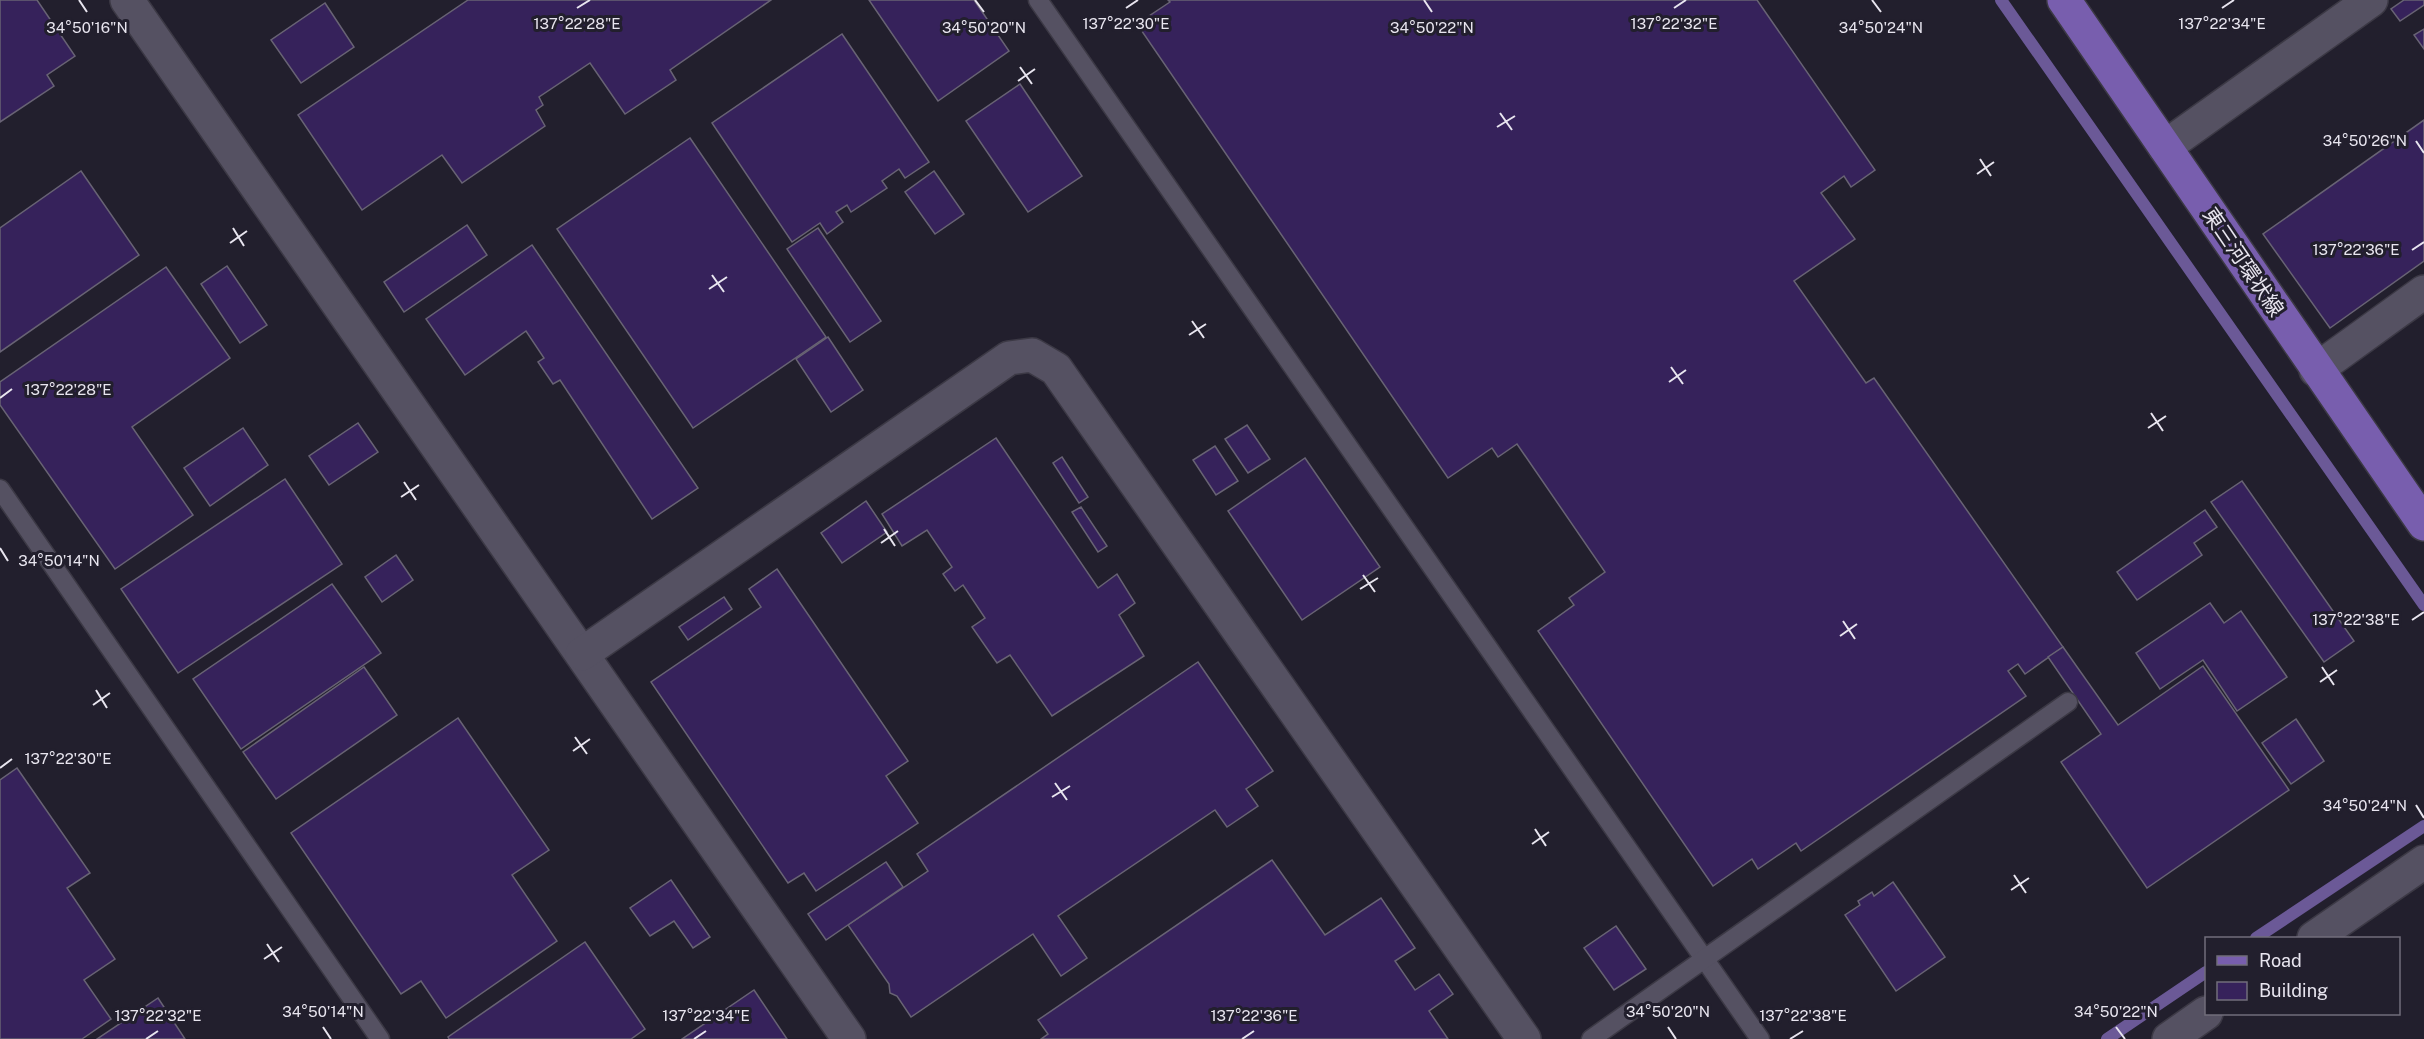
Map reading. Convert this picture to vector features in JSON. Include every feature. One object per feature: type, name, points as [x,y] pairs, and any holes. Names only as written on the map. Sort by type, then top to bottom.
[{"type":"main road","name":"東三河環状線","points":[[2064,0],[2316,370],[2424,524]]},
{"type":"street","points":[[127,0],[849,1039]]},
{"type":"street","points":[[2165,147],[2371,0]]},
{"type":"street","points":[[2316,370],[2424,292]]},
{"type":"street","points":[[582,654],[1009,358],[1032,355],[1056,369],[1524,1039]]},
{"type":"street","points":[[2317,937],[2424,862]]},
{"type":"street","points":[[2176,1037],[2205,1014]]},
{"type":"lane","points":[[1038,0],[1760,1039]]},
{"type":"lane","points":[[0,489],[380,1039]]},
{"type":"lane","points":[[1591,1039],[2068,702]]},
{"type":"building","points":[[0,0],[37,0],[75,56],[47,75],[54,86],[0,122]]},
{"type":"building","points":[[468,0],[771,0],[670,70],[676,80],[625,114],[590,63],[539,97],[543,105],[536,110],[545,126],[462,183],[442,155],[362,210],[298,115]]},
{"type":"building","points":[[869,0],[974,0],[1009,51],[938,101]]},
{"type":"building","points":[[1168,0],[1757,0],[1875,170],[1851,187],[1844,176],[1821,193],[1855,239],[1794,281],[1866,383],[1874,378],[2063,647],[2025,674],[2018,664],[2008,671],[2026,696],[1801,851],[1796,843],[1758,869],[1752,859],[1713,886],[1538,631],[1574,605],[1569,598],[1605,572],[1517,444],[1498,457],[1492,448],[1448,478],[1137,24],[1170,2]]},
{"type":"building","points":[[2404,0],[2424,0],[2424,5],[2400,21],[2391,9]]},
{"type":"building","points":[[325,3],[354,47],[301,83],[271,40]]},
{"type":"building","points":[[2424,29],[2424,49],[2414,35]]},
{"type":"building","points":[[842,34],[929,162],[905,178],[899,169],[882,181],[887,188],[851,212],[847,205],[836,212],[843,222],[827,234],[820,223],[792,242],[712,123]]},
{"type":"building","points":[[1020,84],[1082,176],[1028,212],[966,121]]},
{"type":"building","points":[[2424,120],[2424,261],[2330,328],[2263,234]]},
{"type":"building","points":[[690,138],[826,337],[693,428],[557,229]]},
{"type":"building","points":[[81,171],[139,255],[0,352],[0,228]]},
{"type":"building","points":[[934,171],[964,214],[935,234],[905,192]]},
{"type":"building","points":[[467,225],[487,255],[404,312],[384,282]]},
{"type":"building","points":[[818,228],[881,321],[850,342],[787,249]]},
{"type":"building","points":[[532,245],[698,488],[652,519],[560,380],[553,384],[538,362],[544,358],[526,331],[465,375],[426,319]]},
{"type":"building","points":[[227,266],[267,325],[240,343],[201,284]]},
{"type":"building","points":[[166,267],[230,358],[132,427],[193,515],[115,569],[0,405],[0,382]]},
{"type":"building","points":[[828,337],[863,390],[831,412],[796,359]]},
{"type":"building","points":[[358,423],[378,452],[329,485],[309,456]]},
{"type":"building","points":[[1247,425],[1270,459],[1248,473],[1225,439]]},
{"type":"building","points":[[243,428],[268,465],[210,506],[184,468]]},
{"type":"building","points":[[996,438],[1098,588],[1117,574],[1135,603],[1119,615],[1144,656],[1052,716],[1010,655],[997,663],[972,627],[985,618],[963,585],[955,591],[943,574],[952,567],[927,530],[902,546],[882,514]]},
{"type":"building","points":[[1215,446],[1238,481],[1216,495],[1193,460]]},
{"type":"building","points":[[1062,457],[1088,497],[1079,503],[1053,463]]},
{"type":"building","points":[[1305,458],[1380,567],[1302,620],[1228,511]]},
{"type":"building","points":[[285,479],[342,564],[178,673],[121,589]]},
{"type":"building","points":[[2242,481],[2354,641],[2324,662],[2211,502]]},
{"type":"building","points":[[866,501],[887,532],[842,563],[821,533]]},
{"type":"building","points":[[1081,507],[1107,546],[1098,552],[1072,512]]},
{"type":"building","points":[[2205,510],[2217,527],[2194,543],[2202,555],[2137,600],[2117,572]]},
{"type":"building","points":[[396,555],[413,580],[382,602],[365,577]]},
{"type":"building","points":[[777,569],[908,761],[886,776],[918,823],[816,891],[804,873],[788,883],[651,682],[761,607],[749,589]]},
{"type":"building","points":[[332,584],[381,653],[241,749],[193,679]]},
{"type":"building","points":[[724,597],[732,609],[688,640],[679,627]]},
{"type":"building","points":[[2210,603],[2224,623],[2241,611],[2287,677],[2237,711],[2203,660],[2160,689],[2136,653]]},
{"type":"building","points":[[2063,647],[2118,725],[2203,666],[2289,790],[2147,888],[2061,762],[2101,734],[2048,657]]},
{"type":"building","points":[[1198,662],[1273,771],[1246,789],[1258,806],[1227,827],[1215,810],[1058,916],[1087,958],[1061,976],[1033,934],[911,1017],[897,996],[890,993],[889,984],[848,925],[928,871],[917,854]]},
{"type":"building","points":[[364,667],[397,715],[276,799],[243,752]]},
{"type":"building","points":[[458,718],[549,850],[512,875],[557,941],[446,1018],[421,981],[401,994],[291,833]]},
{"type":"building","points":[[2296,719],[2324,761],[2291,784],[2262,743]]},
{"type":"building","points":[[17,768],[90,873],[67,888],[115,959],[84,980],[111,1019],[82,1039],[0,1039],[0,780]]},
{"type":"building","points":[[1272,860],[1325,935],[1381,898],[1415,948],[1395,961],[1415,990],[1439,974],[1453,994],[1429,1011],[1448,1039],[1041,1039],[1048,1034],[1038,1020]]},
{"type":"building","points":[[886,862],[903,887],[826,940],[808,914]]},
{"type":"building","points":[[671,880],[710,937],[693,948],[674,921],[650,936],[630,908]]},
{"type":"building","points":[[1893,882],[1945,957],[1896,991],[1845,915],[1860,905],[1858,901],[1872,892],[1874,896]]},
{"type":"building","points":[[1616,926],[1646,969],[1614,990],[1584,948]]},
{"type":"building","points":[[585,942],[645,1029],[631,1039],[449,1039],[448,1037]]},
{"type":"building","points":[[754,990],[787,1039],[682,1039]]},
{"type":"building","points":[[158,998],[185,1039],[97,1039]]},
{"type":"waterway","points":[[2001,0],[2424,605]]},
{"type":"waterway","points":[[2258,937],[2424,826]]},
{"type":"waterway","points":[[2107,1039],[2205,973]]}]
